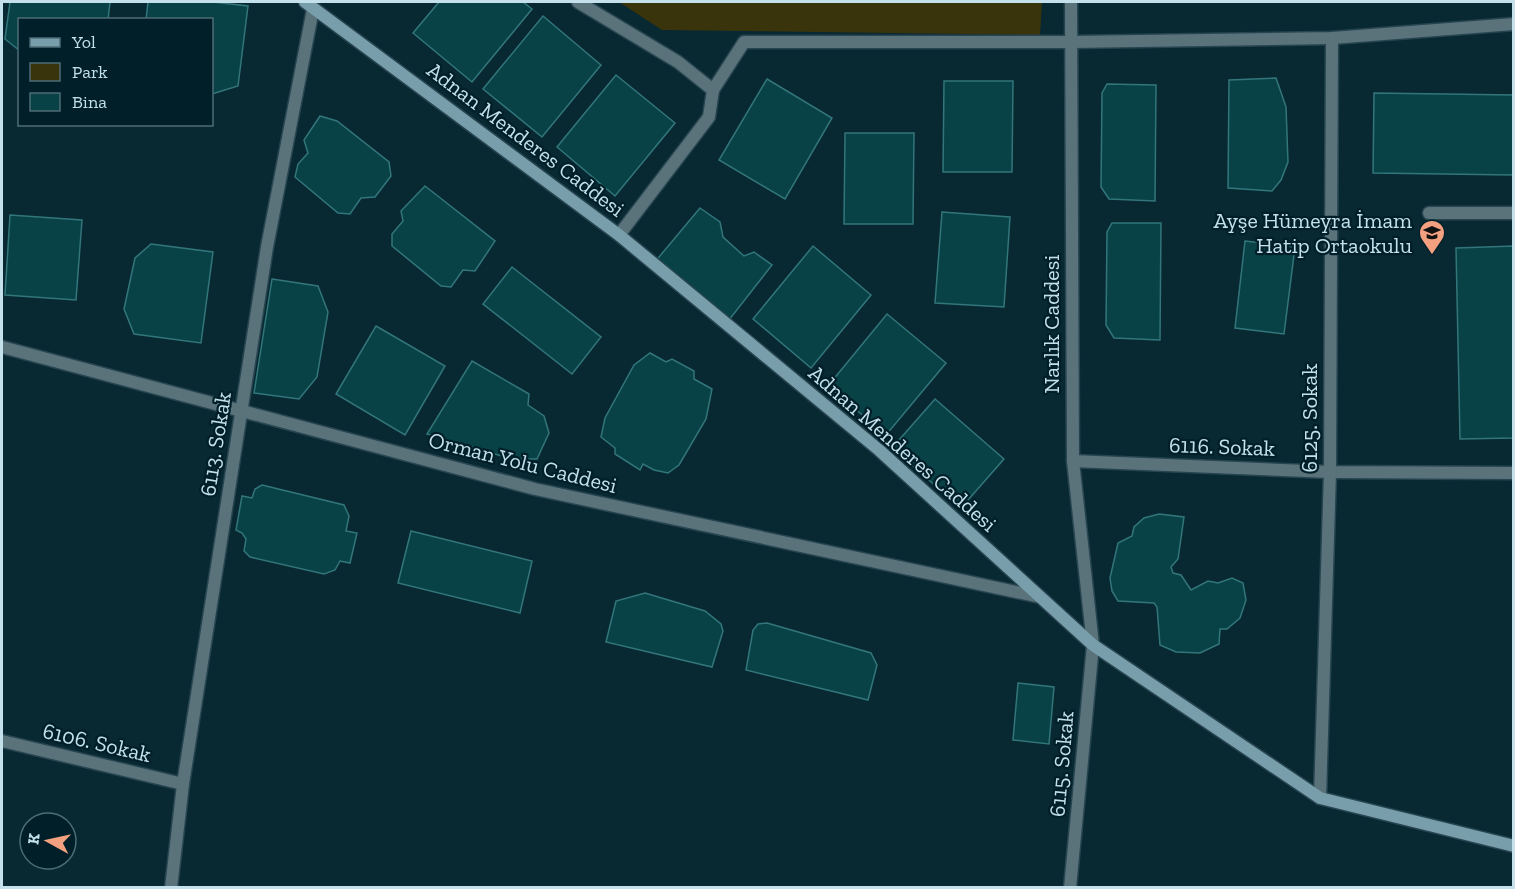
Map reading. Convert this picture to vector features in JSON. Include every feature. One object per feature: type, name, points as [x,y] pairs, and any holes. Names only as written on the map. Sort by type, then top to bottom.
[{"type":"street","points":[[578,2],[678,62],[713,90]]},
{"type":"street","name":"Narlık Caddesi","points":[[1071,2],[1073,461],[1093,645]]},
{"type":"street","name":"Adnan Menderes Caddesi","points":[[309,5],[619,235],[879,450],[1093,645],[1320,798],[1514,846]]},
{"type":"street","name":"6113. Sokak","points":[[171,888],[183,784],[267,247],[309,5]]},
{"type":"street","points":[[619,235],[709,117],[713,90],[744,42],[1071,42],[1332,38],[1514,24]]},
{"type":"street","name":"6125. Sokak","points":[[1320,798],[1330,472],[1332,38]]},
{"type":"street","points":[[1429,213],[1514,213]]},
{"type":"street","name":"Orman Yolu Caddesi","points":[[2,347],[535,489],[1040,597]]},
{"type":"street","name":"6116. Sokak","points":[[1073,461],[1330,472],[1514,473]]},
{"type":"street","name":"6115. Sokak","points":[[1070,888],[1093,645]]},
{"type":"street","name":"6106. Sokak","points":[[2,741],[183,784]]},
{"type":"green space","points":[[619,2],[1042,2],[1040,35],[662,30]]},
{"type":"building","points":[[10,2],[110,2],[108,18],[18,18],[18,49],[5,39]]},
{"type":"building","points":[[148,2],[213,2],[248,6],[238,86],[213,94],[213,18],[146,18]]},
{"type":"building","points":[[439,2],[523,2],[532,9],[472,82],[413,33]]},
{"type":"building","points":[[543,16],[601,65],[542,137],[483,89]]},
{"type":"building","points":[[616,75],[675,123],[615,196],[557,147]]},
{"type":"building","points":[[1276,78],[1286,107],[1288,162],[1281,180],[1272,191],[1228,188],[1229,80]]},
{"type":"building","points":[[767,79],[832,118],[785,199],[719,160]]},
{"type":"building","points":[[944,81],[1013,81],[1012,172],[943,172]]},
{"type":"building","points":[[1107,84],[1156,85],[1155,201],[1109,199],[1101,187],[1102,93]]},
{"type":"building","points":[[1374,93],[1514,95],[1513,175],[1373,173]]},
{"type":"building","points":[[320,116],[337,121],[389,162],[391,176],[375,197],[361,198],[350,214],[338,213],[295,177],[298,164],[308,153],[304,140]]},
{"type":"building","points":[[845,133],[914,133],[913,224],[844,224]]},
{"type":"building","points":[[425,186],[495,241],[475,271],[463,270],[451,287],[441,286],[392,246],[392,234],[403,221],[401,211]]},
{"type":"building","points":[[700,208],[720,222],[723,237],[744,256],[754,252],[772,265],[729,320],[654,263]]},
{"type":"building","points":[[942,212],[1010,217],[1004,307],[935,303]]},
{"type":"building","points":[[10,215],[82,220],[76,300],[5,295]]},
{"type":"building","points":[[1112,223],[1161,223],[1160,340],[1114,338],[1106,325],[1107,232]]},
{"type":"building","points":[[1245,241],[1295,247],[1284,334],[1235,328]]},
{"type":"building","points":[[151,244],[213,252],[201,343],[134,334],[124,309],[135,258]]},
{"type":"building","points":[[813,246],[871,295],[811,368],[753,319]]},
{"type":"building","points":[[1514,246],[1514,438],[1460,439],[1456,248]]},
{"type":"building","points":[[512,267],[601,337],[572,374],[483,304]]},
{"type":"building","points":[[272,279],[318,286],[328,312],[317,377],[299,399],[254,393]]},
{"type":"building","points":[[887,314],[946,363],[886,435],[828,386]]},
{"type":"building","points":[[376,326],[445,366],[405,435],[336,394]]},
{"type":"building","points":[[650,353],[666,362],[672,359],[694,371],[694,379],[712,389],[706,419],[679,465],[668,473],[654,470],[643,464],[640,470],[615,454],[615,448],[601,437],[605,418],[634,365]]},
{"type":"building","points":[[472,361],[529,394],[528,405],[544,416],[549,433],[537,459],[512,459],[427,434]]},
{"type":"building","points":[[935,399],[1004,459],[961,508],[892,448]]},
{"type":"building","points":[[262,485],[344,505],[349,516],[346,531],[357,533],[350,563],[340,561],[335,570],[324,574],[250,557],[244,551],[246,539],[236,530],[242,496],[252,498],[255,489]]},
{"type":"building","points":[[1159,514],[1184,517],[1178,559],[1171,567],[1173,573],[1181,575],[1191,590],[1208,581],[1218,583],[1232,578],[1243,583],[1246,600],[1240,618],[1227,629],[1220,629],[1219,644],[1200,653],[1176,652],[1160,645],[1157,607],[1154,603],[1118,601],[1112,591],[1110,578],[1118,543],[1132,536],[1134,527],[1144,518]]},
{"type":"building","points":[[411,531],[532,561],[520,613],[398,583]]},
{"type":"building","points":[[645,593],[705,611],[721,624],[723,631],[712,667],[606,642],[616,601]]},
{"type":"building","points":[[767,623],[871,653],[877,665],[868,700],[746,670],[753,630],[758,624]]},
{"type":"building","points":[[1018,683],[1054,687],[1049,744],[1013,740]]},
{"type":"place","name":"Ayşe Hümeyra İmam Hatip Ortaokulu","points":[[1432,256]]}]
